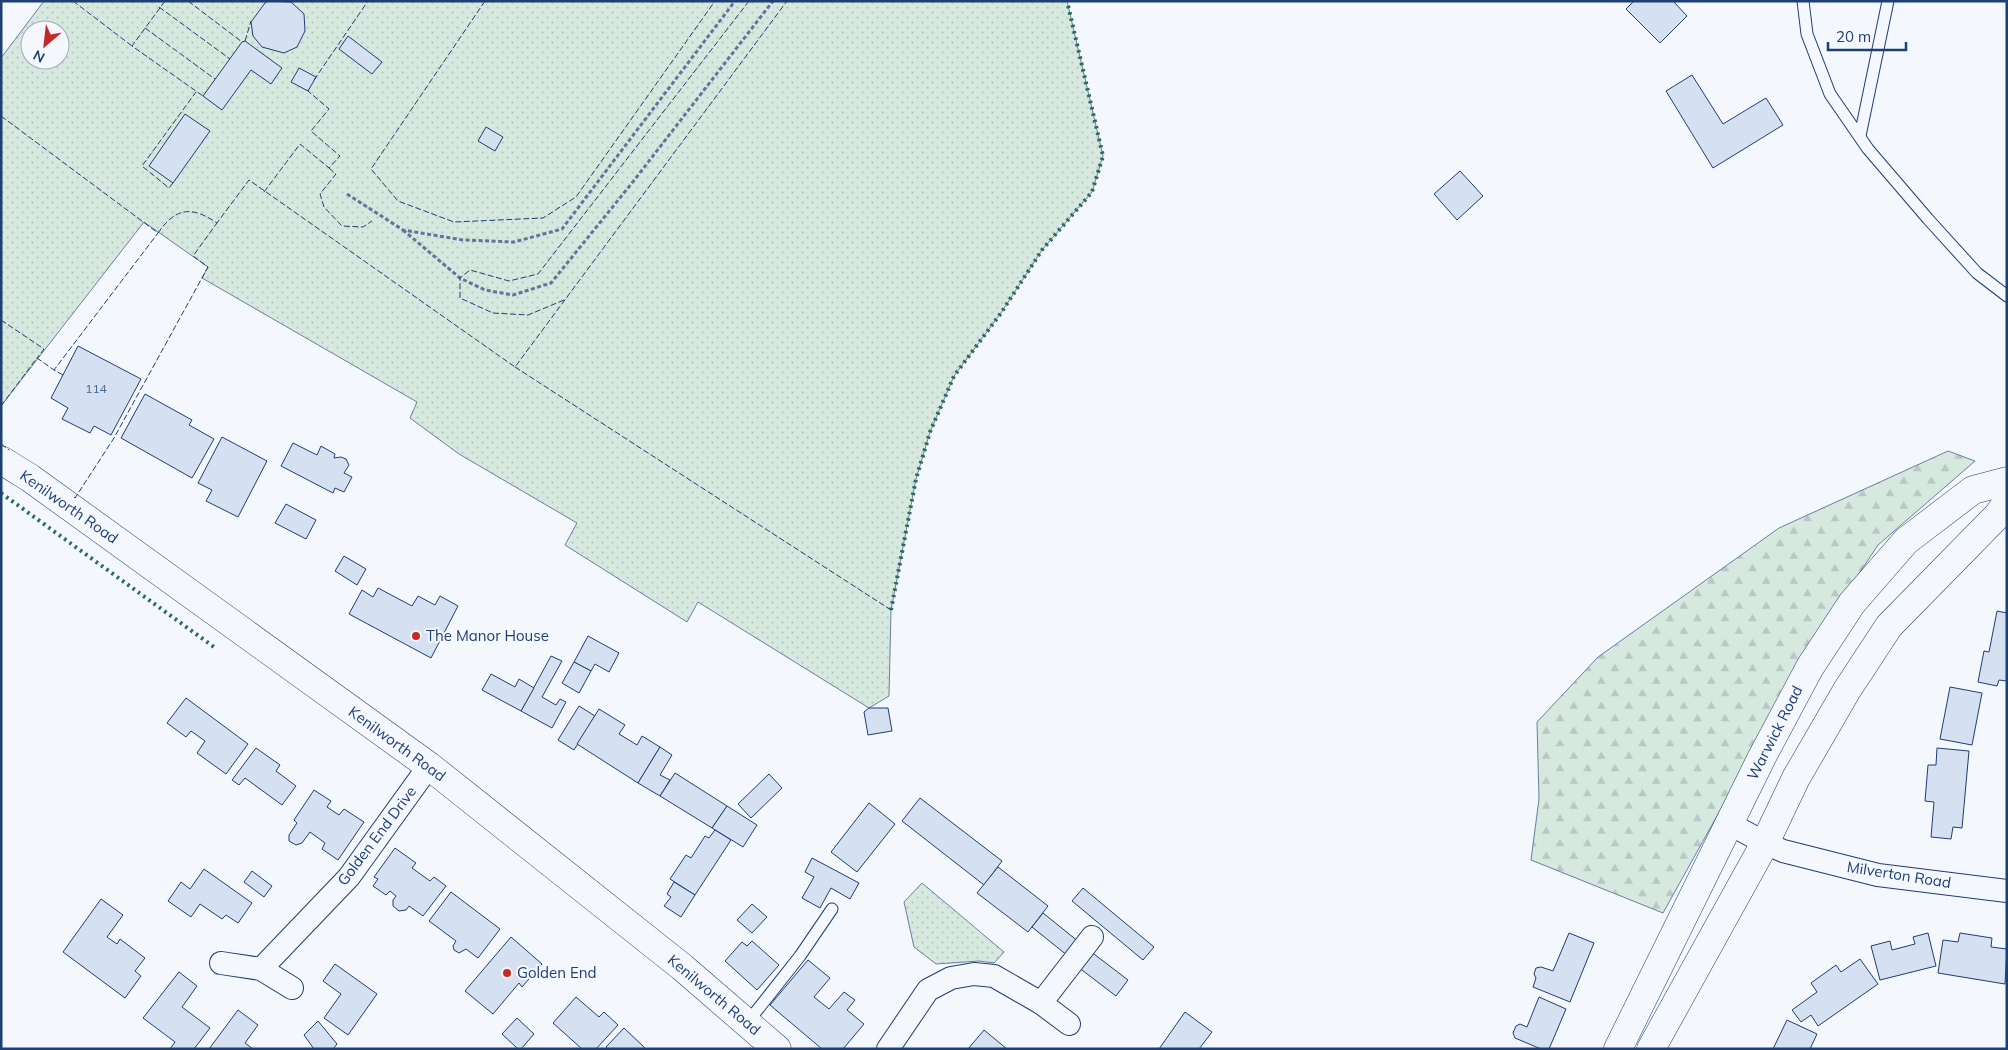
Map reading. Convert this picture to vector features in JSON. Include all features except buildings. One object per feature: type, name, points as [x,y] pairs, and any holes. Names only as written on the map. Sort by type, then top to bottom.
[{"type":"main road","name":"Kenilworth Road","points":[[1,460],[30,478],[429,766],[682,967],[777,1049]]},
{"type":"main road","name":"Warwick Road","points":[[1618,1049],[1762,757],[1810,667],[1852,603],[1906,541],[1973,490],[2007,481]]},
{"type":"main road","points":[[1651,1049],[1765,844],[1796,778],[1847,690],[1889,626],[1998,515],[2007,502]]},
{"type":"street","name":"Golden End Drive","points":[[261,968],[350,877],[429,766]]},
{"type":"street","name":"Milverton Road","points":[[1730,824],[1765,844],[1783,851],[1878,875],[2007,892]]},
{"type":"street","points":[[1041,1003],[1092,937]]},
{"type":"street","points":[[222,963],[261,968],[292,988]]},
{"type":"street","points":[[888,1049],[928,990],[951,978],[974,974],[994,976],[1041,1003],[1069,1024]]},
{"type":"lane","points":[[1803,1],[1808,34],[1830,94],[1860,136],[1928,219],[1971,266],[2007,296]]},
{"type":"lane","points":[[1860,136],[1888,1]]},
{"type":"lane","points":[[747,1023],[800,956],[832,909]]},
{"type":"path","points":[[403,230],[463,240],[514,242],[562,229],[736,1]]},
{"type":"path","points":[[347,194],[403,230],[460,278],[485,290],[513,295],[551,283],[773,1]]},
{"type":"green space","points":[[44,1],[1067,1],[1103,156],[1092,192],[1042,250],[1001,313],[954,376],[930,432],[916,479],[891,610],[889,696],[869,708],[698,602],[687,622],[565,545],[577,523],[459,454],[410,418],[417,402],[202,278],[208,267],[144,222],[1,406],[1,58],[20,33],[20,70],[70,70],[70,20],[30,20]]},
{"type":"green space","points":[[1948,451],[1975,461],[1878,545],[1816,638],[1663,913],[1531,860],[1539,799],[1537,722],[1598,657],[1779,528]]},
{"type":"green space","points":[[922,883],[1004,952],[994,963],[979,961],[936,964],[914,947],[904,902]]},
{"type":"hedge","points":[[891,610],[916,479],[930,432],[954,376],[1001,313],[1042,250],[1092,192],[1103,156],[1067,1]]},
{"type":"hedge","points":[[1,493],[214,647]]},
{"type":"fence","points":[[73,1],[132,46]]},
{"type":"fence","points":[[165,1],[132,46],[203,96]]},
{"type":"fence","points":[[188,1],[242,42]]},
{"type":"fence","points":[[314,80],[368,1]]},
{"type":"fence","points":[[485,1],[371,169],[398,201],[454,222],[543,218],[576,197],[715,1]]},
{"type":"fence","points":[[564,300],[528,315],[493,313],[460,298],[460,278],[470,270],[509,281],[538,274],[749,1]]},
{"type":"fence","points":[[1,116],[158,233],[171,218],[185,212],[200,214],[217,223],[249,180],[515,367],[787,1]]},
{"type":"fence","points":[[159,7],[230,59]]},
{"type":"fence","points":[[245,41],[251,21]]},
{"type":"fence","points":[[145,28],[215,79]]},
{"type":"fence","points":[[264,192],[300,144],[329,168],[340,156],[311,131],[329,109],[308,91],[309,88]]},
{"type":"fence","points":[[173,183],[169,188],[142,166],[196,92]]},
{"type":"fence","points":[[329,168],[336,174],[320,194],[324,207],[342,226],[363,227],[372,221]]},
{"type":"fence","points":[[74,497],[114,438],[208,267],[193,256],[217,223]]},
{"type":"fence","points":[[63,375],[54,370],[158,233]]},
{"type":"fence","points":[[1,320],[44,349],[37,358]]},
{"type":"fence","points":[[1,406],[37,358],[54,370]]},
{"type":"fence","points":[[515,367],[891,610]]},
{"type":"fence","points":[[1,444],[9,450]]},
{"type":"place","name":"The Manor House","points":[[416,636]]},
{"type":"place","name":"Golden End","points":[[507,973]]}]
